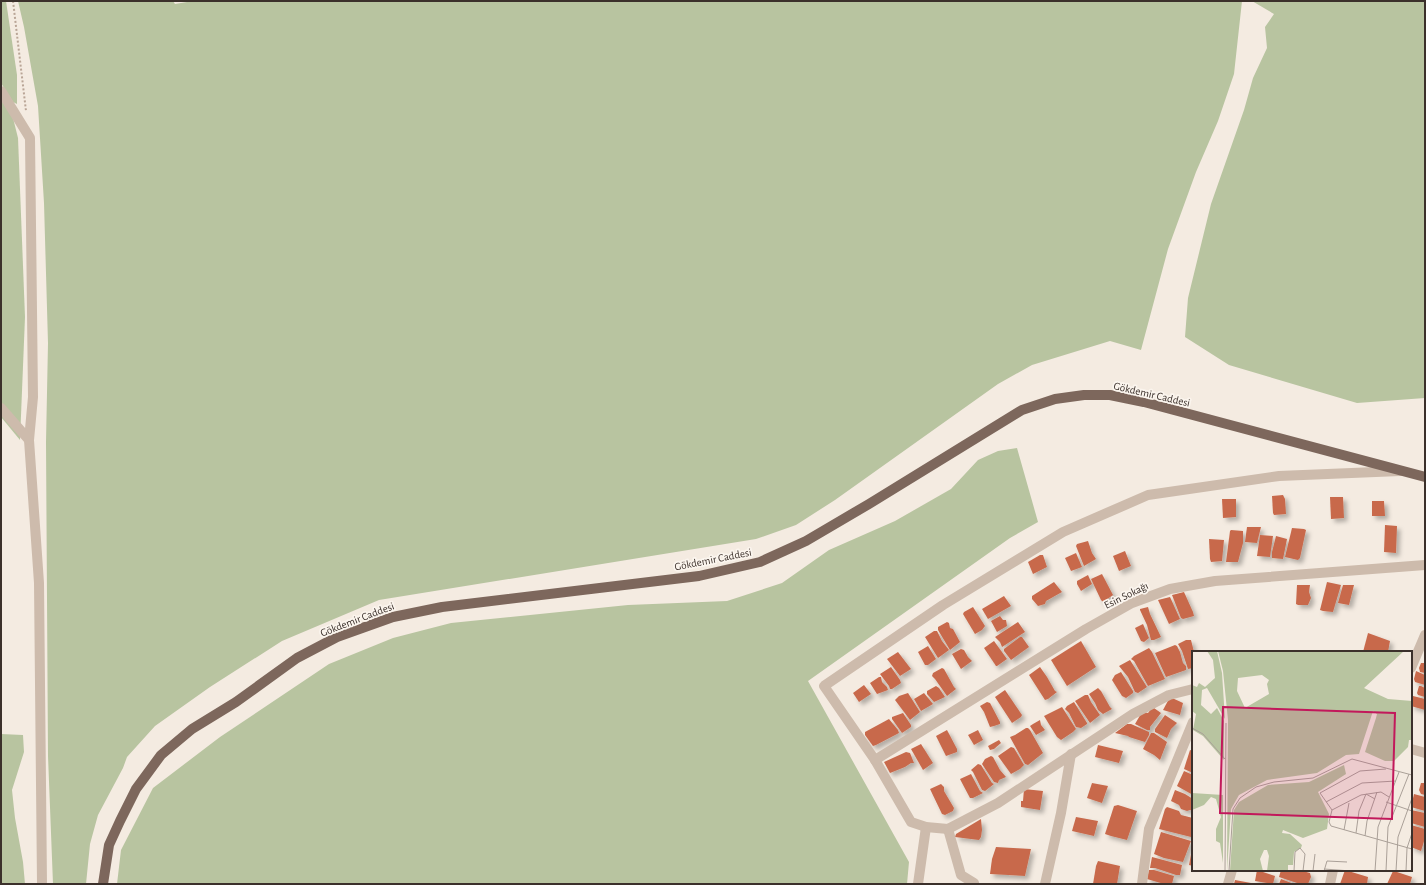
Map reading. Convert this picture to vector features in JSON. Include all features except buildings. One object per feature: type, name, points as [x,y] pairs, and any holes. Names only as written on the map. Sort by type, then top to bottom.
[{"type":"main road","name":"Gökdemir Caddesi","points":[[103,884],[109,845],[136,789],[160,755],[192,729],[236,702],[297,658],[330,641],[393,617],[442,607],[699,576],[760,562],[812,537],[869,504],[1022,410],[1055,399],[1084,394],[1117,397],[1144,402],[1425,477]]},
{"type":"street","points":[[1,91],[30,138],[33,397],[29,440],[39,583],[42,884]]},
{"type":"street","points":[[1,408],[29,440]]},
{"type":"street","name":"Gökdemir Caddesi","points":[[926,827],[911,822],[875,760],[824,686],[944,605],[1063,532],[1148,495],[1279,476],[1402,471]]},
{"type":"street","name":"Esin Sokağı","points":[[875,760],[1132,603],[1170,589],[1216,581],[1425,565]]},
{"type":"street","points":[[1412,666],[1425,635]]},
{"type":"street","points":[[918,884],[926,827],[948,829],[998,803],[1133,714],[1169,695],[1192,689]]},
{"type":"street","points":[[1142,884],[1149,829],[1192,724]]},
{"type":"street","points":[[1412,749],[1425,753]]},
{"type":"street","points":[[1045,884],[1061,813],[1071,754]]},
{"type":"street","points":[[948,829],[961,875],[974,883]]},
{"type":"street","points":[[1228,884],[1232,871]]},
{"type":"street","points":[[1330,884],[1333,871]]},
{"type":"path","points":[[13,1],[27,116]]},
{"type":"green space","points":[[1,1],[6,1],[17,75],[17,104],[13,102],[1,83]]},
{"type":"green space","points":[[18,1],[173,1],[175,4],[193,1],[1242,1],[1234,74],[1218,121],[1196,172],[1168,249],[1141,350],[1110,341],[1032,365],[998,384],[835,500],[796,525],[756,539],[379,600],[282,641],[210,687],[155,726],[127,757],[123,768],[98,815],[90,844],[86,884],[53,884],[48,756],[46,442],[48,343],[44,203],[38,106]]},
{"type":"green space","points":[[1252,1],[1425,1],[1425,398],[1357,403],[1229,365],[1185,337],[1188,298],[1211,204],[1244,110],[1253,78],[1267,48],[1265,27],[1274,14]]},
{"type":"green space","points":[[1,99],[13,118],[18,138],[25,317],[20,440],[1,417]]},
{"type":"green space","points":[[1017,448],[1038,522],[1010,538],[808,681],[909,862],[907,884],[117,884],[121,850],[153,788],[220,737],[329,664],[393,638],[451,623],[628,605],[727,601],[782,583],[829,550],[895,521],[951,489],[978,460],[998,451]]},
{"type":"green space","points":[[1,734],[23,735],[24,752],[12,790],[25,884],[1,884]]}]
